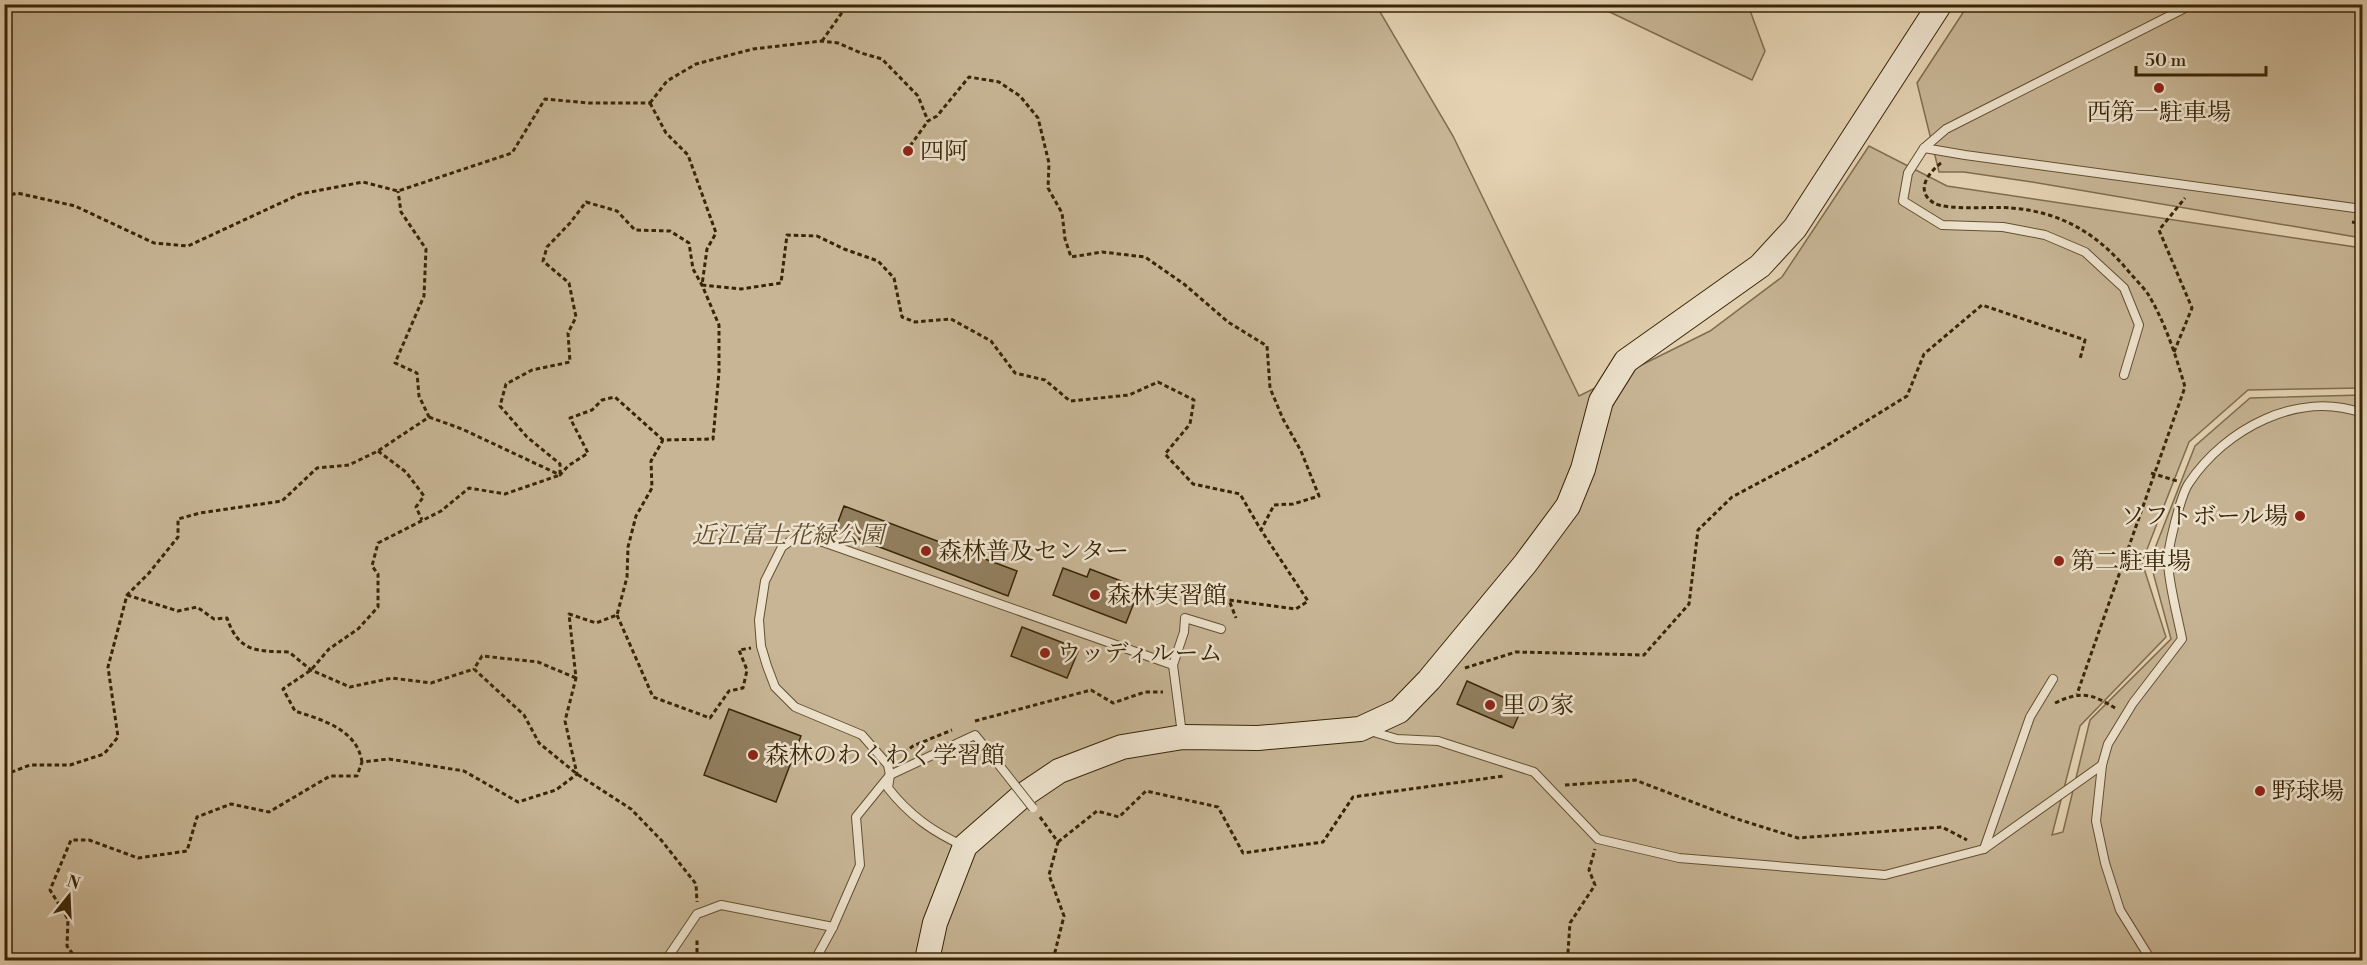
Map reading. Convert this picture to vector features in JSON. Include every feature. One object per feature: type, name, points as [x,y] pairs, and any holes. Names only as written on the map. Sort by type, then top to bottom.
[{"type":"main road","points":[[927,960],[935,923],[965,846],[1022,796],[1059,771],[1122,747],[1183,737],[1258,738],[1360,729],[1399,711],[1429,680],[1525,564],[1569,506],[1583,469],[1601,401],[1626,361],[1760,266],[1795,228],[1940,4]]},
{"type":"lane","points":[[2124,375],[2139,325],[2124,288],[2085,252],[2045,235],[2003,227],[1942,225],[1903,201],[1908,173],[1924,148],[1946,129],[2193,4]]},
{"type":"lane","points":[[1924,148],[1965,156],[2362,209]]},
{"type":"lane","points":[[2151,960],[2120,910],[2096,821],[2102,765],[2108,744],[2125,714],[2182,639],[2168,559],[2188,485],[2219,448],[2262,419],[2307,405],[2352,409],[2362,413]]},
{"type":"lane","points":[[965,846],[947,839],[916,819],[888,788],[890,775],[888,765],[862,735],[795,707],[775,687],[761,646],[759,620],[765,581],[782,547],[800,534],[1173,665]]},
{"type":"lane","points":[[1183,737],[1173,665],[1184,632],[1185,618],[1221,629]]},
{"type":"lane","points":[[1984,849],[2030,717],[2053,679]]},
{"type":"lane","points":[[1360,729],[1397,738],[1438,741],[1534,772],[1598,839],[1679,858],[1885,875],[1984,849],[2102,765]]},
{"type":"lane","points":[[815,960],[833,927],[860,865],[856,817],[890,775],[975,735],[1033,808]]},
{"type":"lane","points":[[666,960],[698,914],[721,905],[833,927]]},
{"type":"path","points":[[822,41],[848,4]]},
{"type":"path","points":[[4,197],[17,193],[75,206],[154,243],[188,246],[300,194],[363,182],[398,191],[512,153],[545,99],[589,104],[650,103],[668,81],[696,64],[753,49],[822,41],[838,43],[882,59],[918,96],[928,121]]},
{"type":"path","points":[[910,146],[928,121],[937,116],[969,77],[999,82],[1020,96],[1038,118],[1049,163],[1048,188],[1062,213],[1065,239],[1071,257],[1102,252],[1145,257],[1184,284],[1228,322],[1267,346],[1270,388],[1283,419],[1301,451],[1319,496],[1293,504],[1274,505],[1261,530]]},
{"type":"path","points":[[650,103],[666,133],[688,155],[716,233],[707,249],[702,285]]},
{"type":"path","points":[[1950,158],[1931,170],[1924,181],[1926,194],[1934,203],[1964,208],[2010,207],[2048,213],[2080,227],[2114,254],[2148,294],[2174,352],[2185,387],[2077,694]]},
{"type":"path","points":[[398,191],[401,212],[426,249],[424,297],[395,363],[417,373],[419,396],[429,417],[462,429],[560,475]]},
{"type":"path","points":[[2174,352],[2192,308],[2159,230],[2186,196]]},
{"type":"path","points":[[77,960],[67,946],[68,919],[51,890],[71,840],[89,840],[138,858],[187,851],[197,817],[231,804],[269,812],[330,776],[357,776],[362,762],[360,749],[337,725],[295,711],[283,689],[311,670],[329,649],[358,629],[378,607],[378,574],[372,566],[378,543],[441,511],[469,488],[505,494],[560,475],[568,465],[588,453],[570,418],[592,410],[602,400],[615,397],[663,440],[713,439],[719,372],[719,325],[693,269],[689,243],[670,231],[635,230],[617,211],[586,202],[547,247],[543,261],[568,283],[576,317],[568,333],[570,362],[532,370],[506,384],[500,406],[527,437],[560,464],[560,475]]},
{"type":"path","points":[[2351,222],[2362,224]]},
{"type":"path","points":[[702,285],[741,289],[782,283],[787,235],[817,236],[844,249],[879,261],[894,278],[902,317],[915,322],[951,319],[991,341],[1015,373],[1045,380],[1070,401],[1129,395],[1158,382],[1194,400],[1190,424],[1165,454],[1192,484],[1240,494],[1308,601],[1296,609],[1229,600],[1236,618]]},
{"type":"path","points":[[1462,669],[1516,652],[1644,655],[1689,604],[1698,530],[1732,497],[1813,454],[1907,396],[1924,354],[1982,305],[2085,340],[2080,359]]},
{"type":"path","points":[[4,775],[30,765],[70,765],[104,754],[118,737],[108,667],[127,595],[149,573],[178,537],[178,519],[200,513],[282,501],[318,468],[349,465],[378,451],[429,417]]},
{"type":"path","points":[[663,440],[651,462],[652,488],[636,516],[628,547],[627,577],[617,615],[653,697],[710,718],[729,690],[742,688],[747,670],[739,650],[761,646]]},
{"type":"path","points":[[378,451],[406,472],[424,496],[416,507],[422,520]]},
{"type":"path","points":[[2154,474],[2188,485]]},
{"type":"path","points":[[127,595],[178,611],[196,606],[214,619],[227,618],[233,635],[256,651],[289,652],[311,670],[350,687],[392,678],[431,683],[474,669],[482,656],[538,662],[576,678]]},
{"type":"path","points":[[577,774],[565,721],[576,678],[569,614],[596,623],[617,615]]},
{"type":"path","points":[[474,669],[524,715],[539,743],[577,774],[631,809],[662,841],[696,884],[697,960]]},
{"type":"path","points":[[972,722],[1090,690],[1113,702],[1145,692],[1175,692]]},
{"type":"path","points":[[2030,717],[2077,694],[2096,696],[2125,714]]},
{"type":"path","points":[[888,765],[913,746],[953,730]]},
{"type":"path","points":[[362,762],[389,759],[464,771],[518,802],[556,790],[577,774]]},
{"type":"path","points":[[1053,960],[1064,916],[1049,875],[1058,842],[1097,811],[1119,817],[1146,791],[1218,807],[1243,853],[1323,842],[1353,797],[1534,772]]},
{"type":"path","points":[[1548,787],[1635,780],[1737,819],[1798,838],[1874,834],[1942,826],[1984,849]]},
{"type":"path","points":[[1033,808],[1058,842]]},
{"type":"path","points":[[1565,960],[1568,952],[1570,923],[1595,885],[1589,870],[1598,839]]},
{"type":"green space","name":"近江富士花緑公園","points":[[5,5],[1376,5],[1453,136],[1579,396],[1710,331],[1782,277],[1869,146],[1947,186],[2362,248],[2362,388],[2248,390],[2189,442],[2142,562],[2166,637],[2080,726],[2052,835],[2063,832],[2090,720],[2171,639],[2150,561],[2195,446],[2250,398],[2362,395],[2362,960],[5,960]]},
{"type":"green space","points":[[1595,5],[1748,5],[1765,51],[1752,80]]},
{"type":"green space","name":"西第一駐車場","points":[[1968,5],[2362,5],[2362,238],[2032,182],[1964,172],[1939,172],[1917,83]]},
{"type":"building","name":"森林普及センター","points":[[844,506],[1017,571],[1008,596],[835,530]]},
{"type":"building","name":"森林実習館","points":[[1063,568],[1087,577],[1090,569],[1121,581],[1118,588],[1137,595],[1126,623],[1053,595]]},
{"type":"building","name":"ウッディルーム","points":[[1022,627],[1079,649],[1067,678],[1011,656]]},
{"type":"building","name":"里の家","points":[[1467,681],[1523,706],[1513,728],[1457,704]]},
{"type":"building","name":"森林のわくわく学習館","points":[[729,709],[801,736],[776,802],[704,775]]},
{"type":"place","name":"西第一駐車場","points":[[2159,88]]},
{"type":"place","name":"四阿","points":[[908,151]]},
{"type":"place","name":"ソフトボール場","points":[[2300,516]]},
{"type":"place","name":"森林普及センター","points":[[926,551]]},
{"type":"place","name":"第二駐車場","points":[[2059,561]]},
{"type":"place","name":"森林実習館","points":[[1095,595]]},
{"type":"place","name":"ウッディルーム","points":[[1045,653]]},
{"type":"place","name":"里の家","points":[[1490,705]]},
{"type":"place","name":"森林のわくわく学習館","points":[[753,755]]},
{"type":"place","name":"野球場","points":[[2260,791]]}]
